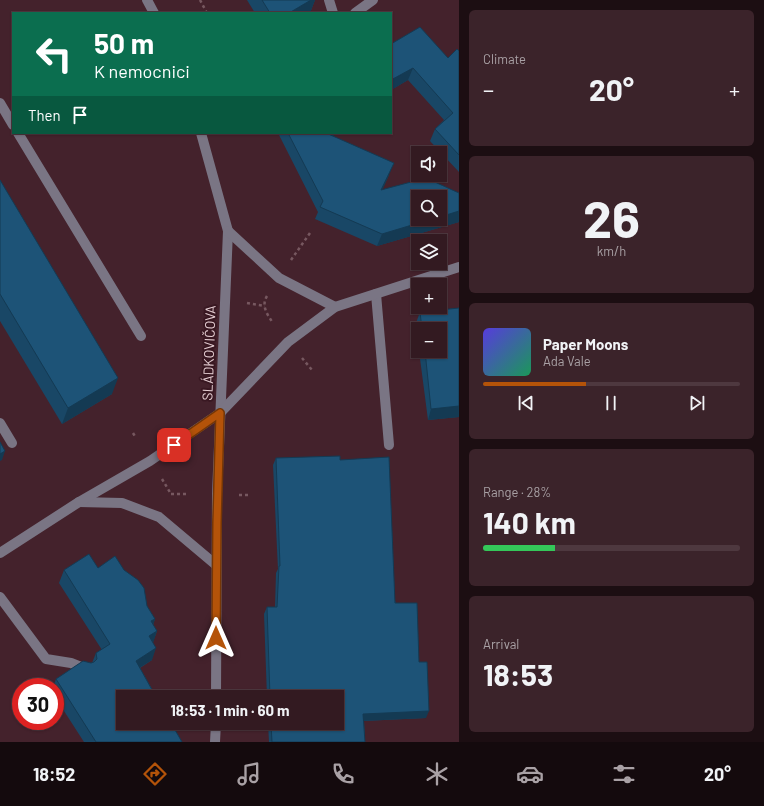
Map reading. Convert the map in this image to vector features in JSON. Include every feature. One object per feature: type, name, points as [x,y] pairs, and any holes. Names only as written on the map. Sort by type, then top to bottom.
[{"type":"street","points":[[147,0],[153,12]]},
{"type":"street","points":[[329,0],[333,12]]},
{"type":"street","points":[[357,12],[373,0]]},
{"type":"street","points":[[0,103],[12,123]]},
{"type":"street","points":[[19,134],[141,336]]},
{"type":"street","name":"SLÁDKOVIČOVA","points":[[201,134],[228,231],[220,413],[216,565],[216,690]]},
{"type":"street","points":[[228,231],[279,278],[335,307]]},
{"type":"street","points":[[0,553],[79,502],[150,461],[220,413],[288,342],[335,307],[459,267]]},
{"type":"street","points":[[376,294],[390,445]]},
{"type":"street","points":[[0,423],[12,443]]},
{"type":"street","points":[[79,502],[122,504],[159,517],[216,565]]},
{"type":"street","points":[[0,597],[46,659],[71,663],[86,669]]},
{"type":"street","points":[[215,742],[216,730]]},
{"type":"path","points":[[200,0],[206,12]]},
{"type":"path","points":[[288,263],[310,233]]},
{"type":"path","points":[[269,294],[265,299],[265,311],[273,323]]},
{"type":"path","points":[[247,304],[265,306]]},
{"type":"path","points":[[301,357],[312,370]]},
{"type":"path","points":[[133,433],[136,438]]},
{"type":"path","points":[[161,478],[171,494],[188,494]]},
{"type":"path","points":[[238,495],[249,495]]},
{"type":"building","points":[[262,0],[311,0],[291,12],[269,12]]},
{"type":"building","points":[[420,27],[448,58],[457,49],[459,51],[459,155],[435,129],[453,113],[413,68],[392,79],[392,43]]},
{"type":"building","points":[[289,134],[328,134],[394,163],[381,190],[411,182],[435,182],[459,193],[459,211],[447,215],[447,190],[411,190],[411,225],[382,234],[320,207],[323,201]]},
{"type":"building","points":[[0,180],[118,378],[68,408],[0,294]]},
{"type":"building","points":[[459,308],[459,406],[431,409],[426,358],[447,358],[447,322],[421,322],[420,314],[447,314],[447,309]]},
{"type":"building","points":[[0,442],[5,451],[0,454]]},
{"type":"building","points":[[340,456],[340,460],[389,457],[395,603],[417,603],[419,662],[427,662],[429,711],[363,714],[365,742],[272,742],[271,730],[344,730],[344,690],[270,690],[267,607],[277,607],[280,566],[276,458]]},
{"type":"building","points":[[89,554],[98,568],[115,556],[124,570],[138,580],[144,588],[147,606],[155,619],[151,621],[157,631],[149,636],[156,648],[136,661],[152,690],[116,690],[116,730],[175,730],[182,742],[96,742],[64,692],[64,678],[58,678],[83,661],[91,663],[94,662],[97,659],[96,653],[110,644],[64,570]]},
{"type":"route","points":[[174,445],[220,413],[216,565],[216,638]]}]
